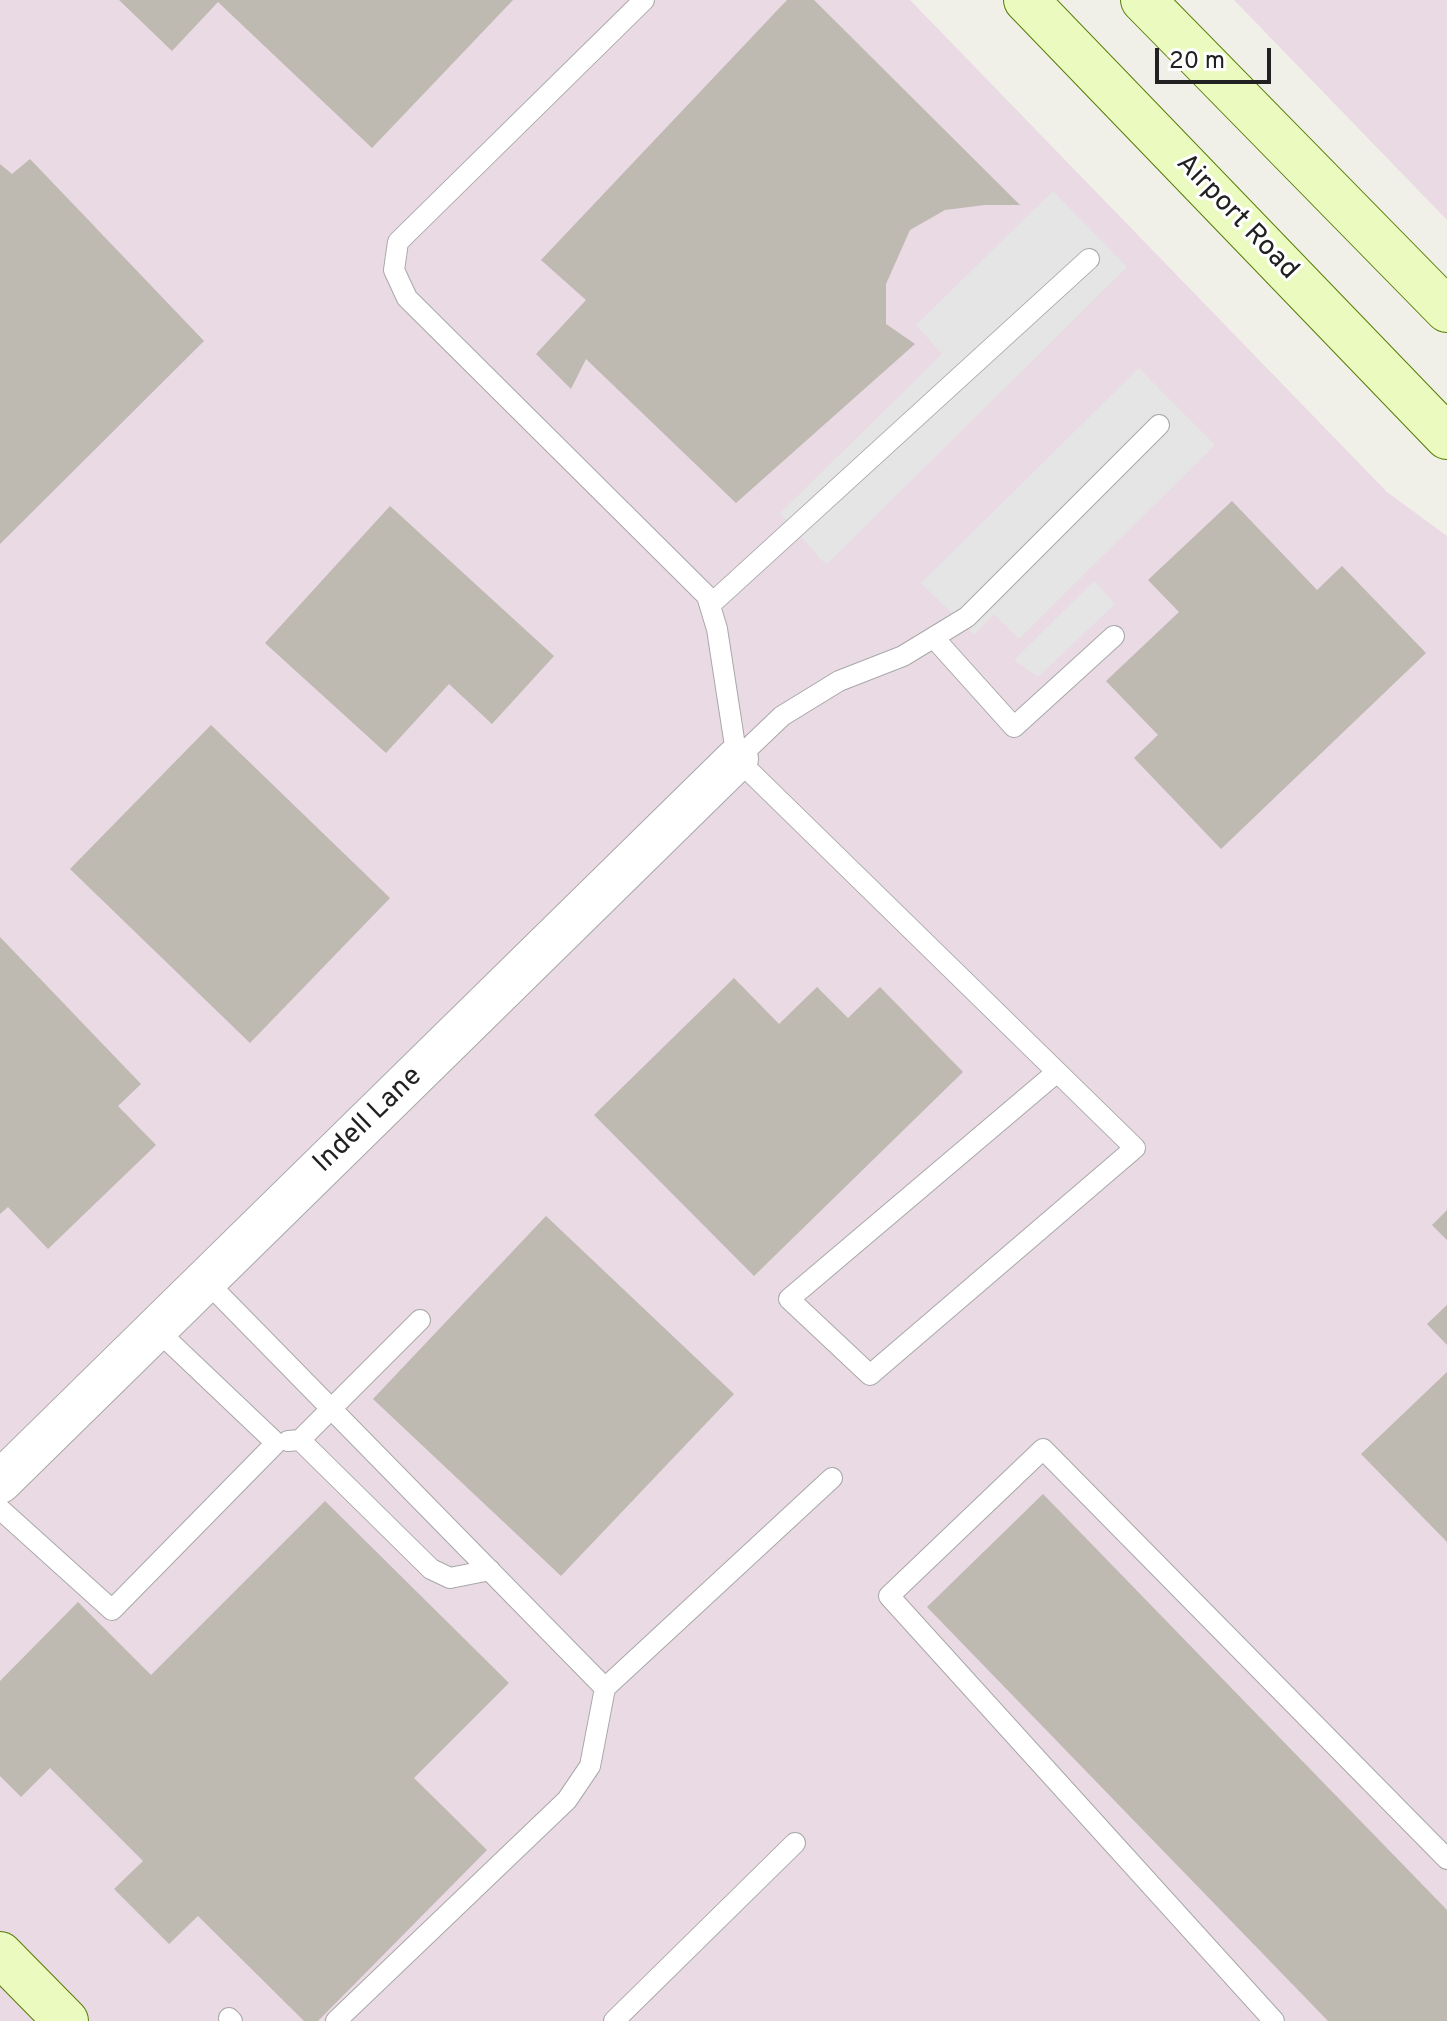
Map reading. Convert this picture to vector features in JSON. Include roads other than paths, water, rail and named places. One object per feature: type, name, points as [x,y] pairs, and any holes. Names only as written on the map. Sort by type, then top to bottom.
[{"type":"main road","name":"Airport Road","points":[[1026,0],[1447,437]]},
{"type":"main road","points":[[1143,0],[1447,310]]},
{"type":"main road","points":[[0,1954],[66,2021]]},
{"type":"street","name":"Indell Lane","points":[[0,1482],[737,759]]},
{"type":"lane","points":[[644,0],[398,242],[394,270],[407,298],[707,596],[717,629],[737,759],[1135,1148],[870,1375],[789,1299],[1057,1072]]},
{"type":"lane","points":[[710,605],[1089,259]]},
{"type":"lane","points":[[737,759],[782,716],[839,681],[903,656],[967,617],[1159,425]]},
{"type":"lane","points":[[934,638],[1014,727],[1114,636]]},
{"type":"lane","points":[[206,1281],[605,1688]]},
{"type":"lane","points":[[0,1509],[112,1610],[276,1443],[300,1440],[420,1320]]},
{"type":"lane","points":[[156,1329],[276,1443]]},
{"type":"lane","points":[[300,1440],[431,1569],[450,1578],[490,1570]]},
{"type":"lane","points":[[1274,2021],[889,1596],[1043,1449],[1447,1859]]},
{"type":"lane","points":[[336,2021],[567,1800],[590,1766],[605,1688],[832,1478]]},
{"type":"lane","points":[[614,2021],[795,1843]]}]
